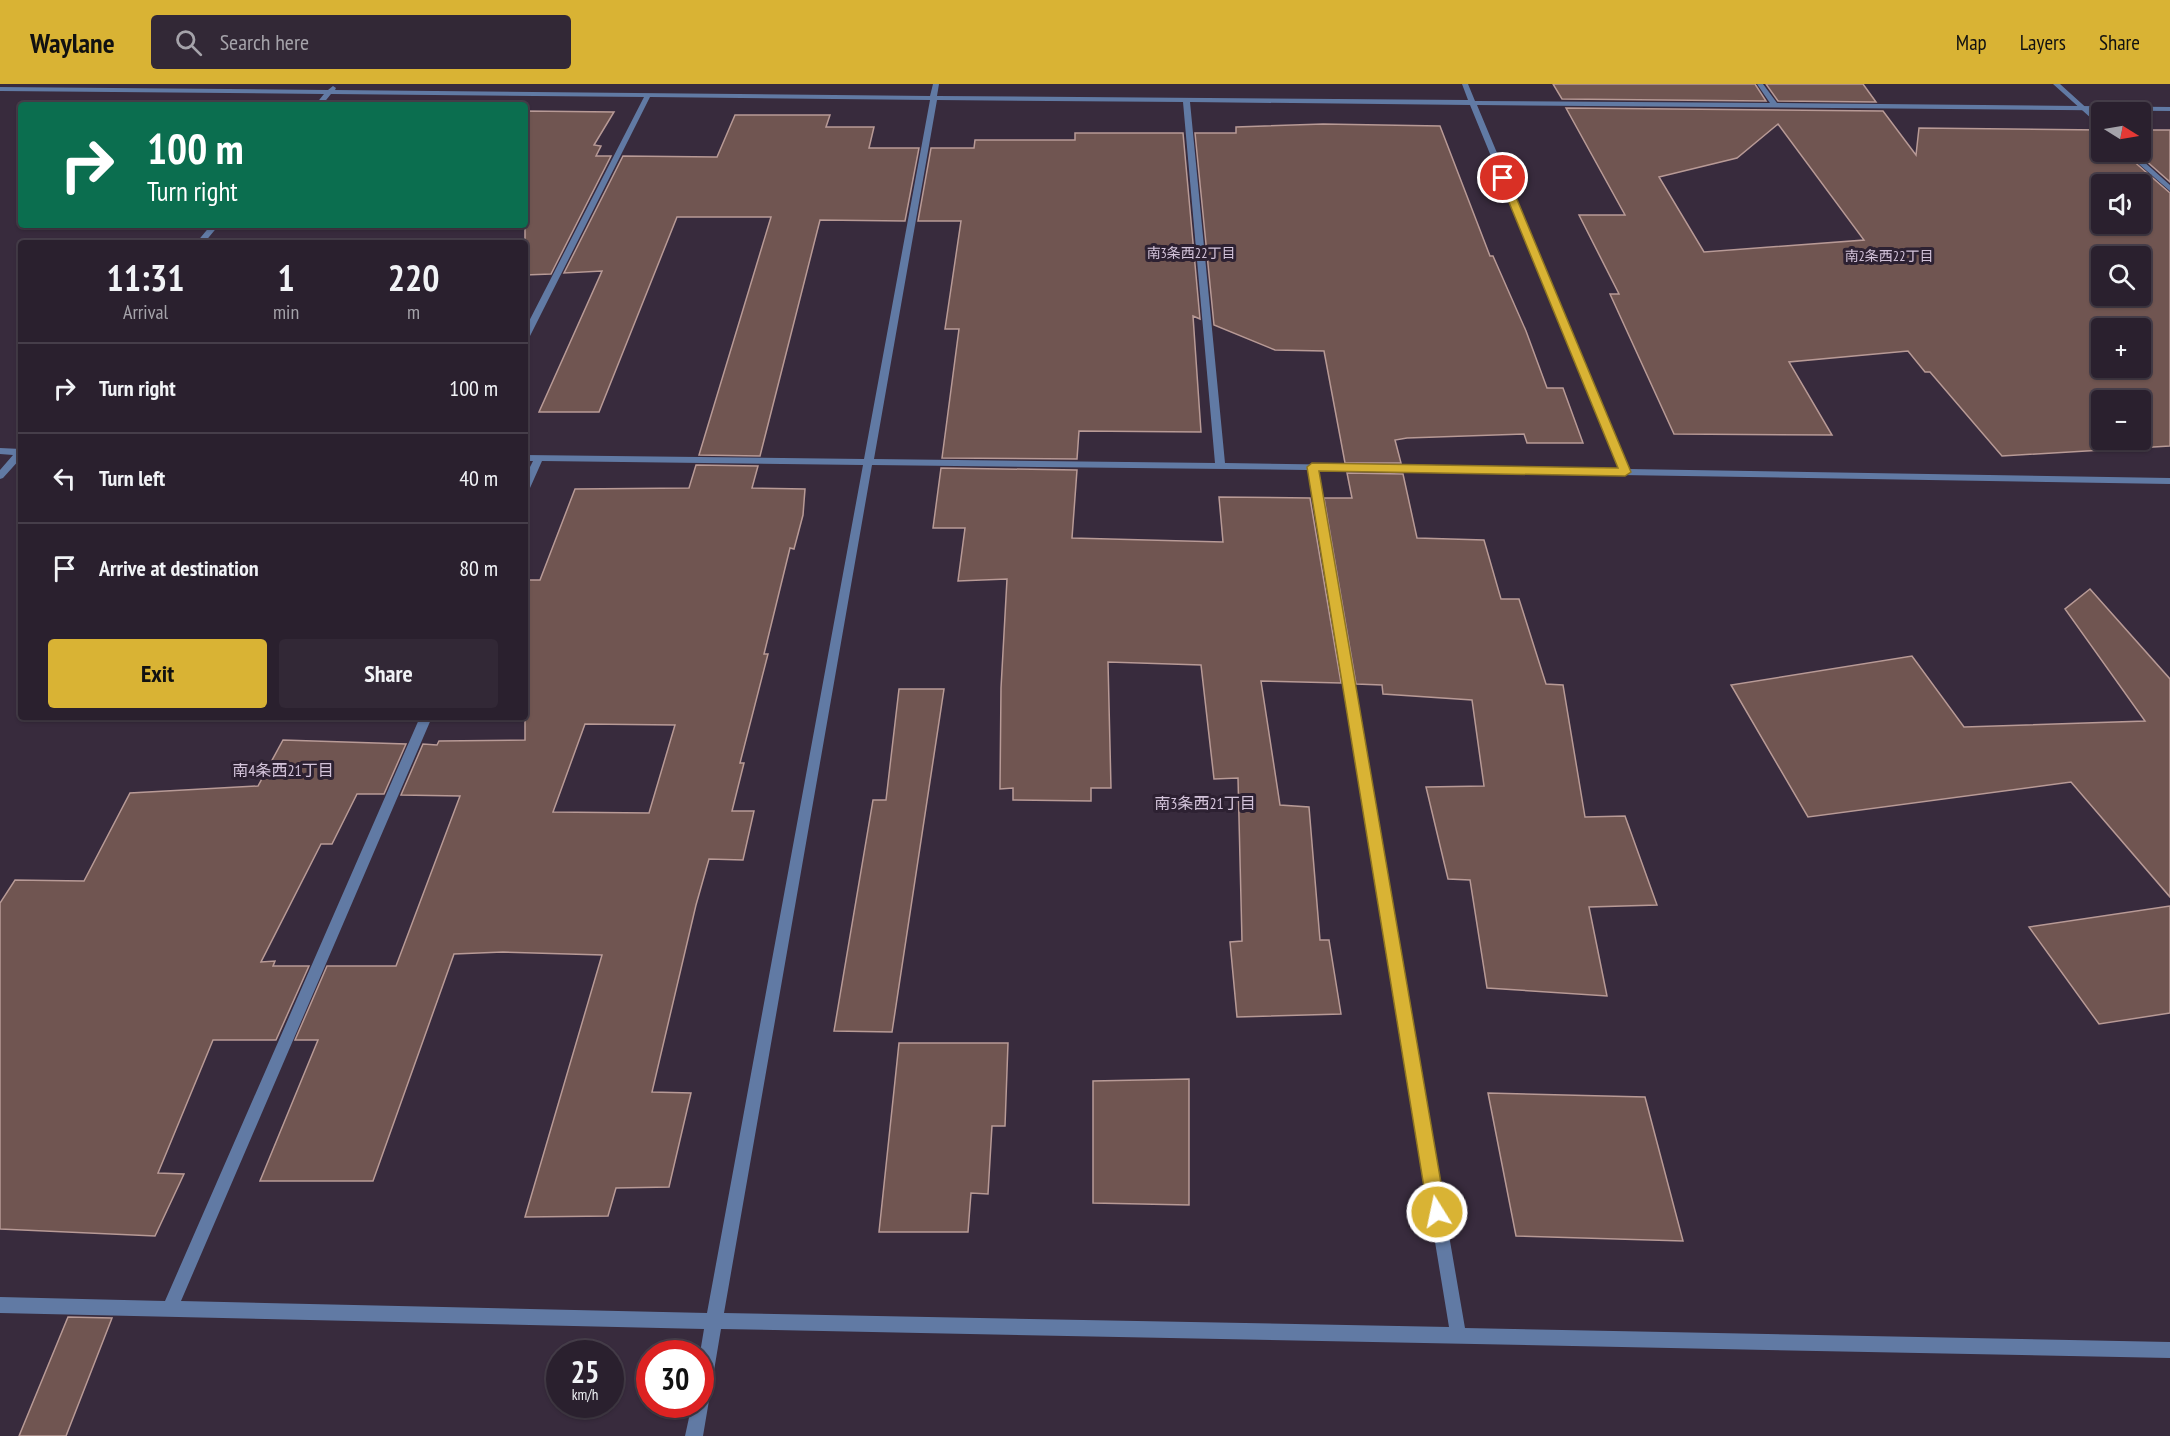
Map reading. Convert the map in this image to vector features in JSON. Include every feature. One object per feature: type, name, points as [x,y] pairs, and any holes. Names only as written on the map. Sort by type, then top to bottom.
[{"type":"street","points":[[321,102],[336,84]]},
{"type":"street","points":[[711,1340],[936,84]]},
{"type":"street","points":[[1465,84],[1625,472]]},
{"type":"street","points":[[1760,84],[1775,105]]},
{"type":"street","points":[[2056,84],[2091,116]]},
{"type":"street","points":[[0,89],[2170,109]]},
{"type":"street","points":[[528,332],[648,95]]},
{"type":"street","points":[[1186,100],[1220,466]]},
{"type":"street","points":[[2140,162],[2170,189]]},
{"type":"street","points":[[202,240],[212,228]]},
{"type":"street","points":[[0,451],[18,452]]},
{"type":"street","points":[[0,476],[18,455]]},
{"type":"street","points":[[528,458],[1312,467],[2170,481]]},
{"type":"street","points":[[528,482],[539,458]]},
{"type":"street","points":[[1312,467],[1458,1335]]},
{"type":"street","points":[[170,1308],[425,720]]},
{"type":"street","points":[[0,1305],[2170,1350]]},
{"type":"street","points":[[694,1436],[697,1418]]},
{"type":"building","points":[[1553,84],[1755,84],[1766,101],[1562,99]]},
{"type":"building","points":[[1766,84],[1863,84],[1876,102],[1778,101]]},
{"type":"building","points":[[1566,108],[1883,111],[1916,155],[1919,128],[2091,130],[2091,162],[2134,162],[2148,174],[2091,174],[2091,234],[2151,234],[2151,176],[2170,193],[2170,446],[2151,447],[2151,390],[2091,390],[2091,450],[2103,450],[2002,456],[1930,372],[1925,372],[1908,351],[1789,362],[1832,435],[1674,434],[1610,294],[1619,294],[1579,215],[1625,215]],"holes":[[[1778,124],[1864,240],[1704,252],[1659,177],[1737,158]]]},
{"type":"building","points":[[528,111],[614,112],[594,145],[601,146],[596,156],[611,156],[551,274],[528,275],[528,240],[525,240],[525,228],[528,228]]},
{"type":"building","points":[[735,115],[830,115],[826,127],[874,127],[869,148],[919,148],[905,221],[820,220],[760,456],[699,455],[771,217],[677,217],[599,412],[539,412],[602,271],[564,273],[623,156],[717,157]]},
{"type":"building","points":[[1323,124],[1440,126],[1490,256],[1493,256],[1526,331],[1547,388],[1563,388],[1583,443],[1527,443],[1524,434],[1407,438],[1395,440],[1401,463],[1345,463],[1324,351],[1275,350],[1214,325],[1195,133],[1236,133],[1236,127]]},
{"type":"building","points":[[2151,130],[2170,130],[2170,182],[2147,162],[2151,162]]},
{"type":"building","points":[[1075,133],[1183,133],[1200,319],[1193,316],[1201,432],[1079,431],[1077,459],[942,458],[959,329],[945,329],[961,221],[918,221],[931,148],[974,148],[975,140],[1075,140]]},
{"type":"building","points":[[696,465],[758,466],[752,488],[805,489],[803,515],[794,549],[790,548],[764,654],[768,654],[740,763],[744,763],[732,811],[754,811],[743,860],[709,859],[652,1092],[691,1093],[669,1187],[616,1188],[608,1216],[525,1217],[602,955],[503,952],[454,954],[373,1181],[260,1181],[318,1040],[295,1040],[327,966],[396,966],[460,796],[401,795],[423,744],[437,745],[439,741],[525,740],[525,720],[528,720],[528,580],[540,580],[575,489],[689,488]],"holes":[[[585,724],[675,725],[649,813],[553,812]]]},
{"type":"building","points":[[941,468],[1077,470],[1072,538],[1223,542],[1219,497],[1310,498],[1341,683],[1261,681],[1280,805],[1309,807],[1320,940],[1329,940],[1341,1014],[1237,1017],[1230,942],[1242,941],[1238,778],[1214,779],[1201,665],[1108,662],[1111,788],[1091,788],[1091,801],[1013,800],[1013,788],[1000,789],[1001,688],[1007,579],[958,581],[965,528],[933,528]]},
{"type":"building","points":[[1347,473],[1403,474],[1417,538],[1484,540],[1501,599],[1519,599],[1546,684],[1563,685],[1585,817],[1625,816],[1657,905],[1589,907],[1607,996],[1487,988],[1470,880],[1448,879],[1426,787],[1484,786],[1472,700],[1383,694],[1382,685],[1356,684],[1324,498],[1352,498]]},
{"type":"building","points":[[2090,589],[2170,679],[2170,897],[2071,782],[1808,817],[1731,685],[1912,656],[1964,727],[2145,721],[2065,609]]},
{"type":"building","points":[[899,689],[944,689],[892,1032],[834,1031],[873,800],[886,800]]},
{"type":"building","points":[[283,740],[406,744],[384,794],[357,794],[332,844],[321,844],[261,962],[275,961],[273,966],[309,966],[276,1040],[213,1040],[158,1173],[184,1174],[155,1236],[0,1229],[0,903],[15,880],[84,881],[130,793],[258,786]]},
{"type":"building","points":[[2170,906],[2170,1013],[2099,1024],[2029,927]]},
{"type":"building","points":[[899,1043],[1008,1043],[1005,1126],[992,1126],[988,1194],[971,1193],[968,1232],[879,1232]]},
{"type":"building","points":[[1189,1079],[1189,1205],[1093,1203],[1093,1081]]},
{"type":"building","points":[[1488,1093],[1645,1097],[1683,1241],[1516,1236]]},
{"type":"building","points":[[68,1317],[112,1318],[66,1436],[19,1436]]},
{"type":"district","name":"南3条西22丁目","points":[[1191,253]]},
{"type":"district","name":"南2条西22丁目","points":[[1889,256]]},
{"type":"district","name":"南4条西21丁目","points":[[283,770]]},
{"type":"district","name":"南3条西21丁目","points":[[1205,803]]},
{"type":"route","points":[[1437,1212],[1312,467],[1625,472],[1503,178]]}]
